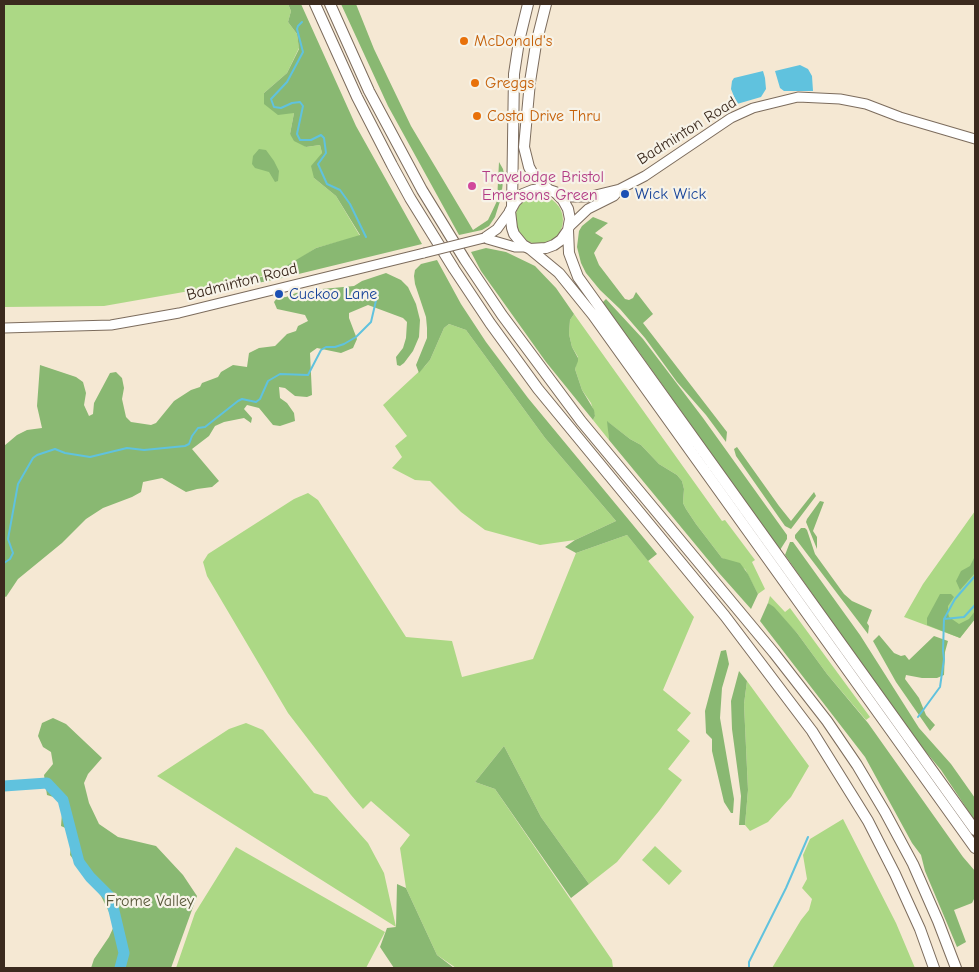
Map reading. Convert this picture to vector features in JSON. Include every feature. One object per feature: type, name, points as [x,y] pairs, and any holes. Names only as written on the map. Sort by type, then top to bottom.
[{"type":"highway","points":[[315,4],[357,97],[392,165],[454,269],[490,323],[544,396],[725,616],[812,731],[868,821],[891,865],[920,929],[934,968]]},
{"type":"highway","points":[[330,4],[369,92],[417,182],[460,253],[502,315],[581,421],[774,653],[827,721],[857,765],[886,812],[913,864],[956,968]]},
{"type":"highway","points":[[528,4],[514,74],[512,228],[519,240],[559,273],[593,315],[975,848]]},
{"type":"highway","points":[[528,248],[546,248],[554,245],[561,240],[570,220],[568,209],[563,200],[534,176],[524,147],[530,82],[536,44],[546,4]]},
{"type":"highway","points":[[511,209],[522,194],[533,190],[552,191]]},
{"type":"highway","points":[[568,228],[569,254],[578,276],[975,830]]},
{"type":"main road","name":"Badminton Road","points":[[552,191],[571,197],[587,196],[620,189],[645,176],[731,118],[754,108],[798,97],[840,99],[866,104],[900,117],[975,139]]},
{"type":"main road","name":"Badminton Road","points":[[568,228],[588,209],[614,196],[620,189]]},
{"type":"main road","name":"Badminton Road","points":[[4,328],[111,324],[179,313],[484,238],[497,230],[511,209]]},
{"type":"main road","points":[[484,238],[514,247],[528,248]]},
{"type":"green space","points":[[4,4],[288,4],[291,11],[288,22],[297,34],[299,48],[287,73],[264,93],[294,113],[290,134],[306,147],[320,145],[322,153],[314,178],[336,196],[360,236],[316,248],[293,263],[252,280],[104,306],[4,307]]},
{"type":"green space","points":[[288,4],[301,4],[356,126],[422,244],[252,284],[252,280],[276,272],[316,248],[360,235],[336,196],[314,178],[311,166],[322,153],[320,145],[306,147],[294,141],[290,134],[294,113],[278,115],[264,104],[264,93],[287,73],[299,49],[297,34],[288,22],[291,11]]},
{"type":"green space","points":[[341,4],[356,4],[374,49],[411,126],[473,230],[488,220],[497,201],[499,162],[504,174],[501,198],[495,217],[489,226],[482,230],[459,235],[388,106]]},
{"type":"green space","points":[[259,149],[266,150],[274,161],[279,171],[278,181],[275,182],[269,172],[255,168],[252,164],[253,156]]},
{"type":"green space","points":[[539,196],[548,198],[556,203],[561,211],[563,220],[561,229],[556,237],[548,242],[539,244],[530,242],[522,237],[517,229],[515,220],[517,211],[522,203],[530,198]]},
{"type":"green space","points":[[593,217],[608,223],[595,233],[603,238],[594,253],[599,265],[625,299],[633,298],[636,292],[653,314],[643,323],[727,432],[726,442],[706,415],[677,382],[645,338],[586,273],[577,247],[579,231]]},
{"type":"green space","points":[[486,248],[506,252],[535,266],[556,288],[574,314],[570,320],[569,334],[572,347],[578,358],[575,369],[582,390],[594,410],[595,416],[593,420],[546,362],[481,271],[471,252]]},
{"type":"green space","points":[[437,260],[461,304],[486,342],[528,398],[657,554],[648,561],[627,535],[576,553],[565,547],[575,540],[616,521],[545,438],[466,330],[449,324],[444,328],[430,360],[419,373],[416,365],[427,338],[427,328],[426,317],[414,276],[415,270],[421,264]]},
{"type":"green space","points":[[386,273],[401,280],[408,287],[416,304],[420,320],[419,337],[413,351],[404,363],[400,366],[397,365],[396,357],[403,348],[406,338],[407,322],[403,318],[368,305],[349,313],[357,339],[353,348],[341,353],[317,348],[310,353],[312,395],[307,397],[295,396],[285,388],[279,387],[280,398],[287,403],[294,413],[295,421],[280,426],[273,425],[259,408],[247,405],[244,409],[252,418],[251,423],[244,418],[224,422],[215,426],[209,436],[192,449],[219,481],[212,487],[186,492],[162,478],[143,482],[141,492],[103,508],[86,519],[62,543],[18,579],[6,597],[4,596],[4,446],[17,435],[27,430],[42,428],[37,406],[40,365],[76,377],[83,382],[86,393],[84,405],[89,416],[93,414],[94,403],[110,373],[116,372],[122,378],[124,388],[122,399],[126,417],[131,422],[151,425],[156,423],[174,401],[191,390],[200,387],[202,383],[218,377],[221,372],[233,365],[247,367],[249,353],[259,348],[275,346],[287,334],[296,331],[298,326],[308,321],[305,315],[277,309],[274,302],[277,298],[286,297],[301,291],[354,286],[362,281]]},
{"type":"green space","points":[[606,299],[643,339],[703,418],[787,535],[787,539],[780,550],[602,303]]},
{"type":"green space","points":[[574,314],[722,521],[725,520],[755,560],[752,562],[765,589],[758,594],[745,569],[722,558],[696,524],[683,503],[684,489],[682,481],[677,475],[659,464],[641,445],[608,422],[609,440],[593,420],[595,416],[591,403],[582,390],[575,369],[578,357],[572,347],[569,334],[570,320]]},
{"type":"green space","points":[[449,324],[466,330],[545,438],[616,521],[575,540],[540,545],[485,530],[461,512],[430,481],[415,480],[392,468],[402,457],[395,446],[407,436],[383,405],[430,360],[444,328]]},
{"type":"green space","points":[[607,421],[641,445],[659,464],[677,475],[682,481],[684,489],[683,503],[696,524],[722,558],[740,563],[748,574],[758,594],[751,609],[609,440]]},
{"type":"green space","points":[[737,447],[791,521],[814,492],[816,496],[791,529],[785,526],[736,456],[734,449]]},
{"type":"green space","points":[[308,493],[318,500],[406,637],[452,641],[462,677],[533,659],[576,553],[627,535],[694,617],[663,690],[691,713],[677,730],[690,741],[668,769],[682,780],[617,862],[589,884],[541,817],[504,746],[475,782],[495,789],[612,960],[613,968],[456,968],[437,955],[406,888],[400,848],[410,835],[371,801],[363,809],[288,713],[207,576],[203,562],[208,554],[294,499]]},
{"type":"green space","points":[[820,501],[824,502],[813,531],[817,537],[817,549],[806,522]]},
{"type":"green space","points":[[975,511],[975,619],[960,638],[904,617],[923,584]]},
{"type":"green space","points":[[801,528],[807,530],[815,554],[844,594],[852,601],[872,610],[867,623],[869,626],[868,634],[795,538],[795,535]]},
{"type":"green space","points":[[790,542],[793,542],[860,635],[919,728],[951,764],[975,798],[975,821],[941,770],[884,696],[785,555]]},
{"type":"green space","points":[[975,556],[975,573],[960,590],[956,581],[961,571],[970,566]]},
{"type":"green space","points":[[940,594],[951,594],[954,597],[948,606],[948,613],[949,617],[959,624],[969,619],[975,611],[975,619],[960,638],[927,625],[927,618]]},
{"type":"green space","points":[[770,596],[785,612],[790,608],[870,717],[866,720],[827,674],[797,633],[768,603]]},
{"type":"green space","points":[[768,603],[774,607],[797,633],[827,674],[868,723],[963,857],[975,871],[975,897],[972,903],[954,910],[966,942],[957,947],[925,871],[921,855],[912,843],[865,757],[760,621]]},
{"type":"green space","points":[[879,635],[894,653],[901,656],[905,655],[909,660],[934,636],[948,641],[945,652],[944,675],[937,678],[922,678],[906,675],[905,679],[919,698],[926,715],[935,725],[930,731],[896,682],[873,641]]},
{"type":"green space","points":[[726,650],[729,664],[722,688],[720,718],[734,799],[733,813],[731,813],[724,802],[712,751],[712,739],[706,733],[705,711],[721,651]]},
{"type":"green space","points":[[739,671],[747,681],[744,704],[748,790],[745,825],[739,825],[741,796],[732,729],[731,701]]},
{"type":"green space","points":[[747,681],[809,766],[791,797],[768,822],[750,831],[745,825],[748,790],[744,704]]},
{"type":"green space","name":"Frome Valley","points":[[53,718],[66,724],[102,758],[88,774],[84,783],[89,803],[99,824],[118,837],[156,846],[183,875],[197,896],[171,968],[91,968],[94,959],[109,937],[115,924],[101,896],[70,855],[72,831],[61,826],[63,800],[47,795],[44,775],[53,764],[51,752],[43,747],[38,736],[42,723]]},
{"type":"green space","points":[[246,723],[263,730],[314,793],[327,797],[368,843],[384,873],[396,927],[157,776],[229,729]]},
{"type":"green space","points":[[504,746],[541,817],[589,884],[571,898],[495,789],[475,782]]},
{"type":"green space","points":[[843,819],[896,923],[915,968],[772,968],[809,910],[812,899],[802,888],[807,879],[803,855],[810,839]]},
{"type":"green space","points":[[655,846],[682,871],[669,885],[642,860]]},
{"type":"green space","points":[[236,847],[385,932],[366,968],[176,968],[195,913]]},
{"type":"green space","points":[[397,884],[406,888],[437,955],[454,968],[394,968],[380,947],[387,928],[396,927]]},
{"type":"water","points":[[800,65],[808,69],[812,76],[813,91],[784,91],[780,88],[775,71]]},
{"type":"water","points":[[763,71],[766,89],[761,97],[737,104],[731,89],[734,78]]},
{"type":"waterway","points":[[302,22],[297,29],[303,52],[287,82],[271,99],[274,107],[281,108],[300,102],[303,106],[297,134],[300,140],[311,140],[321,135],[324,138],[326,153],[318,164],[327,184],[340,190],[350,204],[366,237]]},
{"type":"waterway","points":[[4,563],[10,559],[13,553],[8,539],[18,484],[33,458],[37,455],[55,449],[65,453],[90,457],[127,448],[144,450],[185,446],[189,444],[198,428],[205,427],[238,401],[242,399],[256,402],[260,399],[268,381],[280,374],[308,375],[321,350],[326,347],[344,344],[356,337],[371,322],[378,292]]},
{"type":"waterway","points":[[918,717],[940,687],[944,659],[944,619],[955,599],[975,576]]},
{"type":"waterway","points":[[944,619],[964,617],[975,605]]},
{"type":"waterway","points":[[4,786],[47,783],[63,800],[79,862],[90,877],[111,898],[124,953],[120,968]]},
{"type":"waterway","points":[[749,968],[749,962],[786,888],[808,837]]},
{"type":"place","name":"McDonald's","points":[[464,41]]},
{"type":"place","name":"Greggs","points":[[475,83]]},
{"type":"place","name":"Costa Drive Thru","points":[[477,116]]},
{"type":"place","name":"Travelodge Bristol Emersons Green","points":[[472,186]]},
{"type":"place","name":"Wick Wick","points":[[625,194]]},
{"type":"place","name":"Cuckoo Lane","points":[[279,294]]}]
